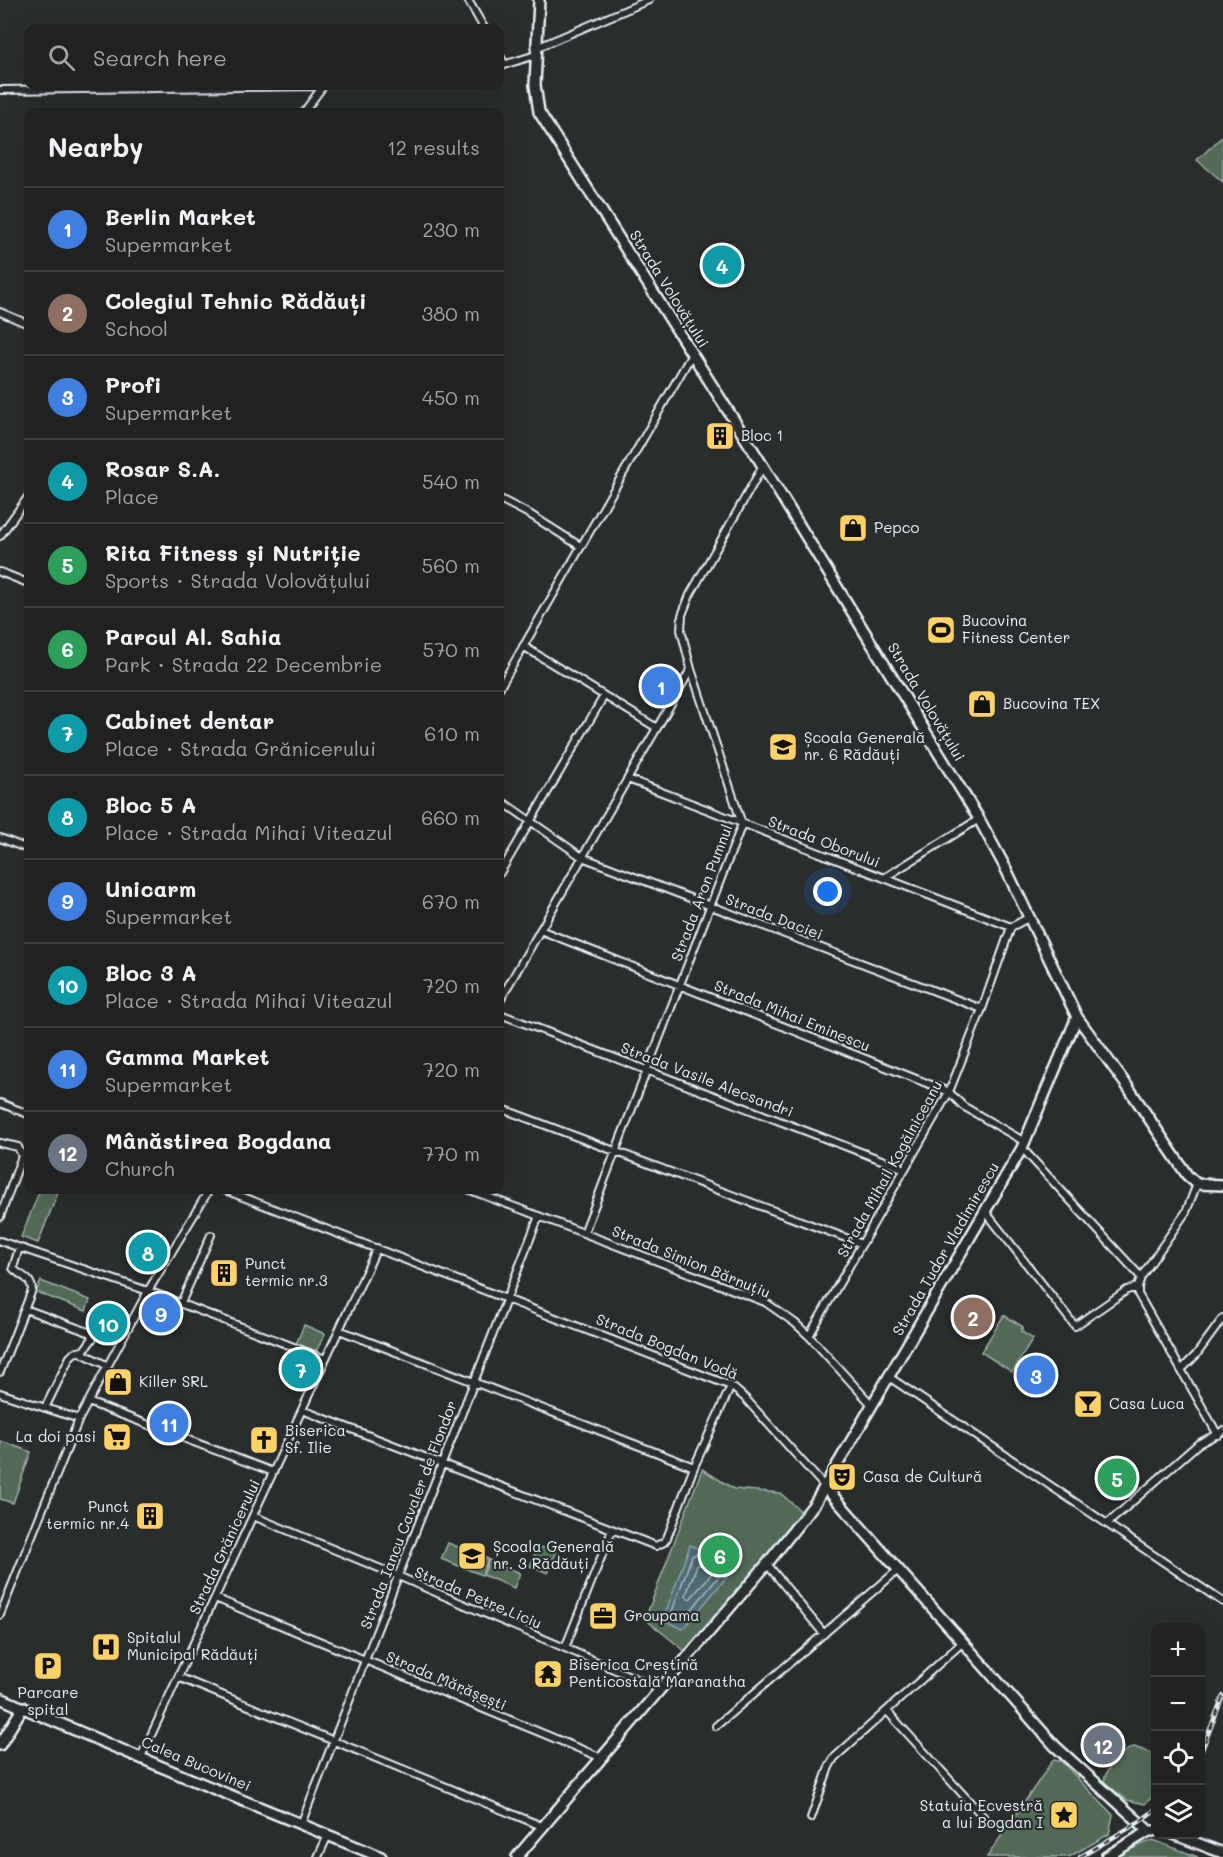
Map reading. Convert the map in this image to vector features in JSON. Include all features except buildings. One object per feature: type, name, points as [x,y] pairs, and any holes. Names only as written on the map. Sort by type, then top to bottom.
[{"type":"main road","name":"Strada Volovățului","points":[[539,0],[534,85],[539,112],[764,466],[979,819],[1077,1017],[1131,1090],[1187,1175],[1197,1184]]},
{"type":"main road","name":"Strada Tudor Vladimirescu","points":[[517,1857],[816,1503],[1023,1145],[1077,1017]]},
{"type":"main road","points":[[1197,1184],[1223,1185]]},
{"type":"main road","name":"Strada Bogdan Vodă","points":[[825,1487],[1055,1746],[1151,1830]]},
{"type":"main road","name":"Calea Bucovinei","points":[[0,1698],[381,1857]]},
{"type":"main road","points":[[0,1745],[23,1707]]},
{"type":"main road","points":[[1106,1857],[1151,1832]]},
{"type":"main road","points":[[1186,1839],[1223,1853]]},
{"type":"street","points":[[468,0],[482,24]]},
{"type":"street","points":[[504,64],[649,0]]},
{"type":"street","points":[[0,90],[24,90]]},
{"type":"street","points":[[307,108],[320,90]]},
{"type":"street","points":[[0,312],[24,322]]},
{"type":"street","points":[[504,680],[692,354]]},
{"type":"street","name":"Strada Aron Pumnul","points":[[584,1233],[742,824],[681,630],[682,615],[690,595],[764,466]]},
{"type":"street","points":[[504,502],[531,515],[580,546]]},
{"type":"street","points":[[0,536],[24,503]]},
{"type":"street","points":[[0,572],[24,581]]},
{"type":"street","points":[[523,646],[657,728]]},
{"type":"street","points":[[504,993],[692,669]]},
{"type":"street","points":[[504,866],[604,696]]},
{"type":"street","name":"Strada Oborului","points":[[628,778],[1011,927]]},
{"type":"street","name":"Strada Daciei","points":[[504,803],[582,857],[982,1009]]},
{"type":"street","points":[[884,878],[979,819]]},
{"type":"street","points":[[0,838],[24,847]]},
{"type":"street","points":[[1011,927],[1029,916]]},
{"type":"street","name":"Strada Mihail Kogălniceanu","points":[[809,1335],[949,1092],[1011,927]]},
{"type":"street","name":"Strada Mihai Eminescu","points":[[540,930],[949,1092],[963,1106],[1023,1145],[1142,1277]]},
{"type":"street","name":"Strada Vasile Alecsandri","points":[[504,1016],[905,1169]]},
{"type":"street","points":[[0,1103],[24,1112]]},
{"type":"street","points":[[504,1110],[862,1244]]},
{"type":"street","points":[[0,1143],[20,1149],[22,1156],[0,1217]]},
{"type":"street","points":[[1107,1524],[1198,1444],[1220,1433],[1140,1299],[1138,1287],[1142,1277],[1186,1212],[1197,1184]]},
{"type":"street","points":[[0,1615],[79,1419],[148,1291],[207,1194]]},
{"type":"street","name":"Strada Bogdan Vodă","points":[[235,1194],[731,1386],[745,1398],[825,1487]]},
{"type":"street","name":"Strada Simion Bărnuțiu","points":[[481,1194],[765,1302],[809,1335],[873,1405]]},
{"type":"street","points":[[985,1211],[1075,1326],[1127,1290],[1138,1287]]},
{"type":"street","name":"Strada Iancu Cavaler de Flondor","points":[[301,1824],[539,1216]]},
{"type":"street","points":[[181,1303],[211,1235]]},
{"type":"street","points":[[0,1241],[148,1291],[325,1359]]},
{"type":"street","points":[[0,1372],[32,1290],[32,1285],[27,1278],[18,1274],[13,1268],[19,1248]]},
{"type":"street","name":"Strada Grănicerului","points":[[141,1757],[376,1248]]},
{"type":"street","points":[[25,1309],[91,1333],[93,1338],[82,1353]]},
{"type":"street","points":[[1181,1370],[1196,1355],[1223,1318]]},
{"type":"street","points":[[339,1330],[694,1467]]},
{"type":"street","points":[[45,1408],[74,1353],[82,1351],[108,1366]]},
{"type":"street","points":[[889,1377],[1223,1602]]},
{"type":"street","points":[[302,1410],[656,1546],[667,1538],[694,1467],[731,1386]]},
{"type":"street","points":[[0,1393],[79,1419]]},
{"type":"street","points":[[88,1402],[273,1472]]},
{"type":"street","name":"Strada Petre Liciu","points":[[253,1516],[660,1689]]},
{"type":"street","points":[[565,1648],[612,1530]]},
{"type":"street","points":[[767,1563],[824,1634]]},
{"type":"street","points":[[716,1726],[898,1570]]},
{"type":"street","name":"Strada Mărășești","points":[[215,1598],[602,1758]]},
{"type":"street","points":[[811,1818],[834,1758],[963,1642]]},
{"type":"street","points":[[178,1677],[544,1827]]},
{"type":"street","points":[[887,1711],[988,1822]]},
{"type":"street","points":[[318,1857],[328,1835]]},
{"type":"green space","points":[[1223,136],[1223,182],[1197,160]]},
{"type":"green space","points":[[38,1194],[57,1194],[38,1243],[21,1237]]},
{"type":"green space","points":[[41,1281],[90,1300],[86,1311],[36,1292]]},
{"type":"green space","points":[[1004,1315],[1023,1327],[1021,1331],[1033,1339],[1012,1372],[981,1352]]},
{"type":"green space","points":[[304,1325],[325,1334],[317,1350],[312,1351],[296,1344]]},
{"type":"green space","points":[[1,1441],[31,1452],[13,1503],[0,1499]]},
{"type":"green space","points":[[702,1469],[734,1489],[780,1493],[803,1513],[766,1560],[685,1651],[645,1619]]},
{"type":"green space","points":[[448,1543],[488,1559],[482,1575],[441,1559]]},
{"type":"green space","points":[[538,1546],[556,1553],[548,1573],[530,1566]]},
{"type":"green space","points":[[489,1560],[520,1573],[514,1588],[483,1575]]},
{"type":"green space","points":[[1134,1747],[1151,1753],[1151,1798],[1145,1804],[1127,1800],[1104,1782],[1107,1771],[1124,1752]]},
{"type":"green space","points":[[1053,1760],[1060,1760],[1113,1815],[1109,1834],[1069,1857],[987,1857]]},
{"type":"green space","points":[[1153,1840],[1198,1857],[1111,1857]]},
{"type":"water","points":[[690,1545],[736,1566],[683,1629],[663,1620]]},
{"type":"railway","points":[[1205,1742],[1223,1696]]},
{"type":"railway","points":[[1080,1857],[1151,1813]]},
{"type":"place","name":"Rosar S.A.","points":[[722,265]]},
{"type":"place","name":"Bloc 1","points":[[720,436]]},
{"type":"place","name":"Pepco","points":[[853,528]]},
{"type":"place","name":"Bucovina Fitness Center","points":[[941,630]]},
{"type":"place","name":"Berlin Market","points":[[661,686]]},
{"type":"place","name":"Bucovina TEX","points":[[982,704]]},
{"type":"place","name":"Școala Generală nr. 6 Rădăuți","points":[[783,747]]},
{"type":"place","name":"Bloc 5 A","points":[[148,1252]]},
{"type":"place","name":"Punct termic nr.3","points":[[224,1273]]},
{"type":"place","name":"Unicarm","points":[[161,1313]]},
{"type":"place","name":"Colegiul Tehnic Rădăuți","points":[[973,1317]]},
{"type":"place","name":"Bloc 3 A","points":[[108,1323]]},
{"type":"place","name":"Cabinet dentar","points":[[301,1369]]},
{"type":"place","name":"Profi","points":[[1036,1375]]},
{"type":"place","name":"Killer SRL","points":[[118,1382]]},
{"type":"place","name":"Casa Luca","points":[[1088,1404]]},
{"type":"place","name":"Gamma Market","points":[[169,1423]]},
{"type":"place","name":"La doi pasi","points":[[117,1437]]},
{"type":"place","name":"Biserica Sf. Ilie","points":[[264,1440]]},
{"type":"place","name":"Casa de Cultură","points":[[842,1477]]},
{"type":"place","name":"Rita Fitness și Nutriție","points":[[1117,1478]]},
{"type":"place","name":"Punct termic nr.4","points":[[150,1516]]},
{"type":"place","name":"Parcul Al. Sahia","points":[[720,1555]]},
{"type":"place","name":"Școala Generală nr. 3 Rădăuți","points":[[472,1556]]},
{"type":"place","name":"Groupama","points":[[603,1616]]},
{"type":"place","name":"Spitalul Municipal Rădăuți","points":[[106,1647]]},
{"type":"place","name":"Parcare spital","points":[[48,1666]]},
{"type":"place","name":"Biserica Creștină Penticostală Maranatha","points":[[548,1674]]},
{"type":"place","name":"Mânăstirea Bogdana","points":[[1103,1745]]},
{"type":"place","name":"Statuia Ecvestră a lui Bogdan I","points":[[1064,1815]]}]
